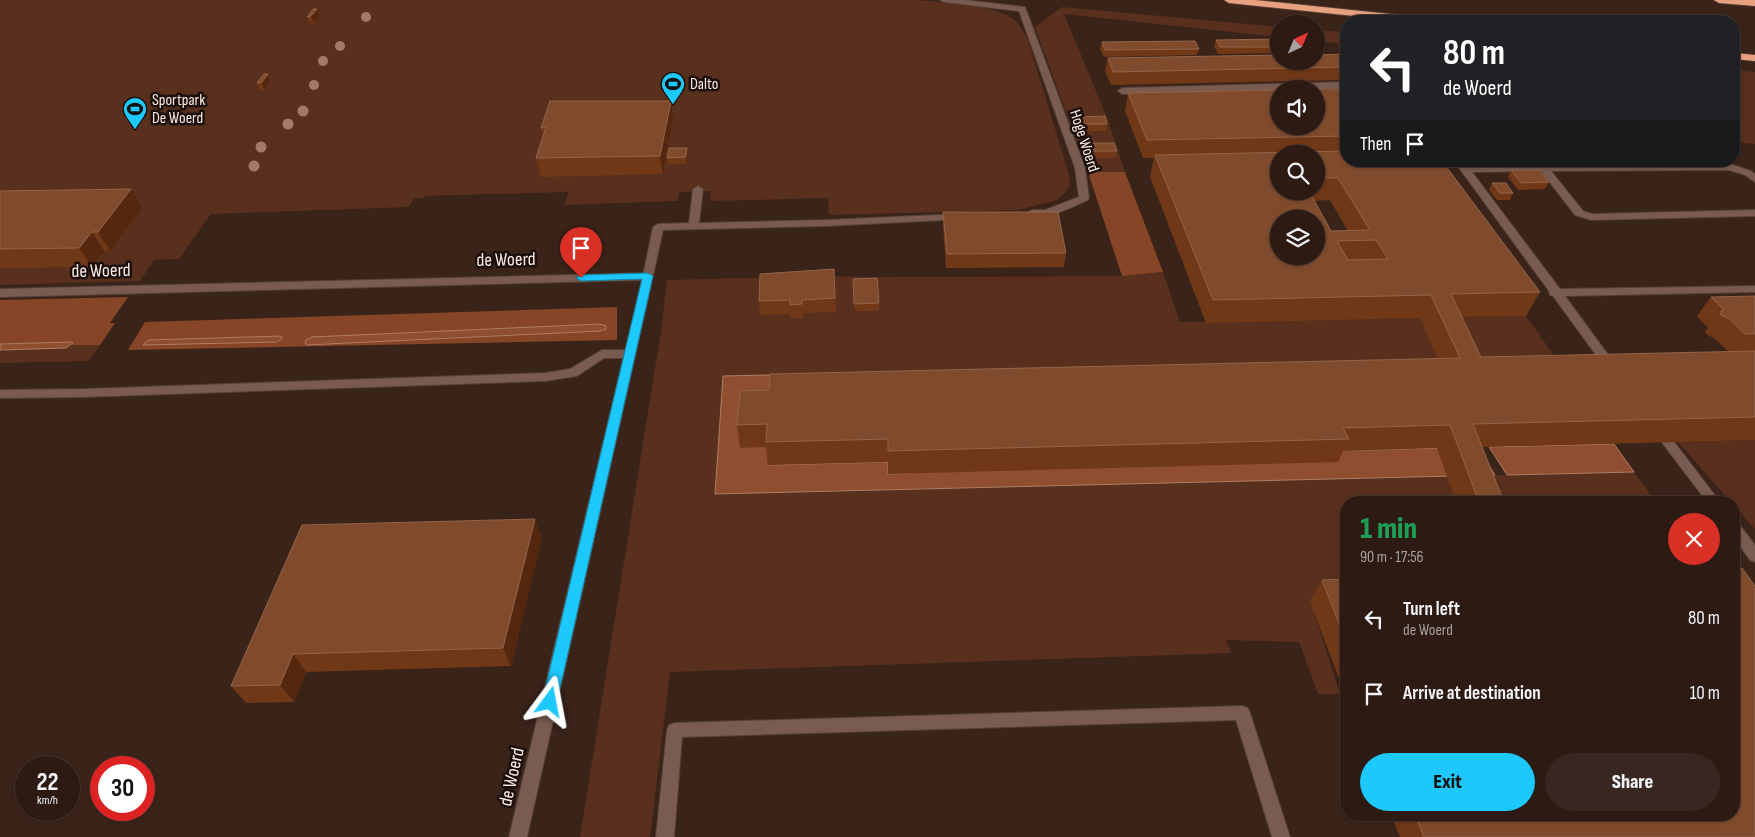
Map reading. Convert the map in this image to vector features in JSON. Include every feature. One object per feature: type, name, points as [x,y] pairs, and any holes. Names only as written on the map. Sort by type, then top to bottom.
[{"type":"highway","points":[[1229,0],[1371,15]]},
{"type":"highway","points":[[1719,0],[1755,3]]},
{"type":"highway","points":[[1740,57],[1755,58]]},
{"type":"street","name":"Hoge Woerd","points":[[944,0],[1022,9],[1080,168],[1084,198],[1046,213],[1026,214]]},
{"type":"street","points":[[1122,91],[1340,85]]},
{"type":"street","points":[[1463,167],[1619,378]]},
{"type":"street","points":[[1522,167],[1730,167],[1748,173],[1755,179]]},
{"type":"street","points":[[1543,168],[1579,213],[1591,217],[1755,214]]},
{"type":"street","points":[[694,226],[698,189]]},
{"type":"street","points":[[648,276],[658,227],[826,223],[966,216]]},
{"type":"street","name":"de Woerd","points":[[0,293],[648,276],[518,837]]},
{"type":"street","points":[[1554,292],[1755,289]]},
{"type":"street","points":[[0,394],[84,393],[545,377],[573,373],[602,354],[630,354]]},
{"type":"street","points":[[1649,417],[1709,496]]},
{"type":"street","points":[[1740,536],[1755,556]]},
{"type":"street","points":[[665,837],[675,730],[1242,713],[1281,837]]},
{"type":"shaded area","name":"Dalto","points":[[0,0],[918,0],[985,8],[1010,17],[1018,23],[1028,40],[1070,178],[1069,187],[1063,195],[1054,201],[1018,210],[829,215],[828,198],[710,201],[711,191],[680,192],[677,201],[565,205],[568,192],[425,196],[424,198],[414,198],[409,207],[211,214],[179,259],[154,260],[140,281],[0,285]]},
{"type":"shaded area","points":[[1062,7],[1270,26],[1270,36],[1064,14],[1108,120],[1125,172],[1088,172],[1035,27]]},
{"type":"shaded area","points":[[1325,31],[1340,32],[1340,43],[1325,42]]},
{"type":"shaded area","points":[[1740,71],[1755,72],[1755,144],[1740,141]]},
{"type":"shaded area","points":[[1088,172],[1125,172],[1163,272],[1122,276]]},
{"type":"shaded area","points":[[1163,272],[1180,322],[1526,316],[1555,357],[723,376],[715,493],[1634,472],[1652,496],[1340,496],[1340,601],[1311,603],[1340,694],[1318,694],[1299,642],[1226,640],[1231,653],[670,672],[650,837],[580,837],[661,331],[667,280],[827,276],[1122,276]]},
{"type":"shaded area","points":[[128,297],[110,323],[115,323],[100,345],[72,345],[71,342],[0,344],[0,300]]},
{"type":"shaded area","points":[[617,307],[617,340],[128,350],[145,322]]},
{"type":"shaded area","points":[[600,324],[606,326],[606,329],[601,331],[306,345],[305,343],[306,340],[312,337]]},
{"type":"shaded area","points":[[281,336],[282,339],[277,342],[143,345],[149,340]]},
{"type":"shaded area","points":[[73,343],[66,348],[0,350],[0,344]]},
{"type":"shaded area","points":[[72,345],[100,345],[89,361],[0,363],[0,350],[66,348]]},
{"type":"shaded area","points":[[1555,357],[769,447],[769,465],[888,462],[888,474],[1333,451],[1478,447],[1495,475],[715,494],[723,376]]},
{"type":"shaded area","points":[[1755,440],[1755,529],[1740,512],[1740,496],[1726,496],[1678,442]]},
{"type":"shaded area","points":[[1614,444],[1634,472],[1507,475],[1489,447]]},
{"type":"building","points":[[313,9],[317,9],[311,16],[307,17]]},
{"type":"building","points":[[1270,39],[1270,47],[1220,47],[1216,40]]},
{"type":"building","points":[[1195,41],[1199,49],[1105,50],[1102,42]]},
{"type":"building","points":[[1340,54],[1340,67],[1325,67],[1325,55]]},
{"type":"building","points":[[1270,55],[1270,69],[1113,72],[1108,58]]},
{"type":"building","points":[[264,74],[268,74],[261,83],[257,83]]},
{"type":"building","points":[[1325,89],[1340,89],[1340,136],[1147,140],[1128,93],[1270,90],[1270,135],[1325,135]]},
{"type":"building","points":[[550,101],[671,101],[660,156],[536,158],[546,127],[541,128]]},
{"type":"building","points":[[1105,116],[1107,124],[1083,124],[1081,117]]},
{"type":"building","points":[[1089,143],[1114,143],[1117,151],[1092,151]]},
{"type":"building","points":[[669,148],[687,148],[686,157],[667,158]]},
{"type":"building","points":[[1325,151],[1340,151],[1340,167],[1446,167],[1540,292],[1451,294],[1481,357],[1755,351],[1755,417],[1473,424],[1502,496],[1477,496],[1450,425],[1343,428],[1349,439],[888,451],[888,439],[766,442],[767,424],[737,425],[740,391],[769,390],[770,374],[1460,358],[1431,295],[1213,300],[1155,155],[1270,153],[1270,200],[1314,200],[1319,210],[1270,210],[1270,265],[1325,265],[1325,220],[1331,231],[1370,230],[1338,178],[1325,178]],"holes":[[[1376,240],[1388,259],[1348,260],[1337,241]]]},
{"type":"building","points":[[1511,170],[1539,170],[1549,182],[1521,183]]},
{"type":"building","points":[[1492,183],[1506,183],[1513,193],[1500,193]]},
{"type":"building","points":[[131,189],[98,232],[92,232],[79,248],[0,249],[0,191]]},
{"type":"building","points":[[943,212],[1058,212],[1066,253],[947,254]]},
{"type":"building","points":[[834,269],[835,298],[802,300],[802,304],[790,305],[790,300],[759,301],[760,274]]},
{"type":"building","points":[[877,278],[879,303],[854,304],[853,279]]},
{"type":"building","points":[[1755,296],[1755,334],[1745,334],[1730,319],[1721,315],[1720,312],[1724,310],[1711,297]]},
{"type":"building","points":[[535,519],[503,648],[293,654],[280,685],[231,686],[302,525]]},
{"type":"building","points":[[1740,568],[1742,568],[1755,586],[1755,837],[1424,837],[1417,821],[1740,821]]},
{"type":"building","points":[[1340,579],[1340,626],[1322,580]]},
{"type":"place","name":"Dalto","points":[[673,105]]},
{"type":"place","name":"Sportpark De Woerd","points":[[135,130]]},
{"type":"route","points":[[550,702],[648,276],[581,278]]}]
